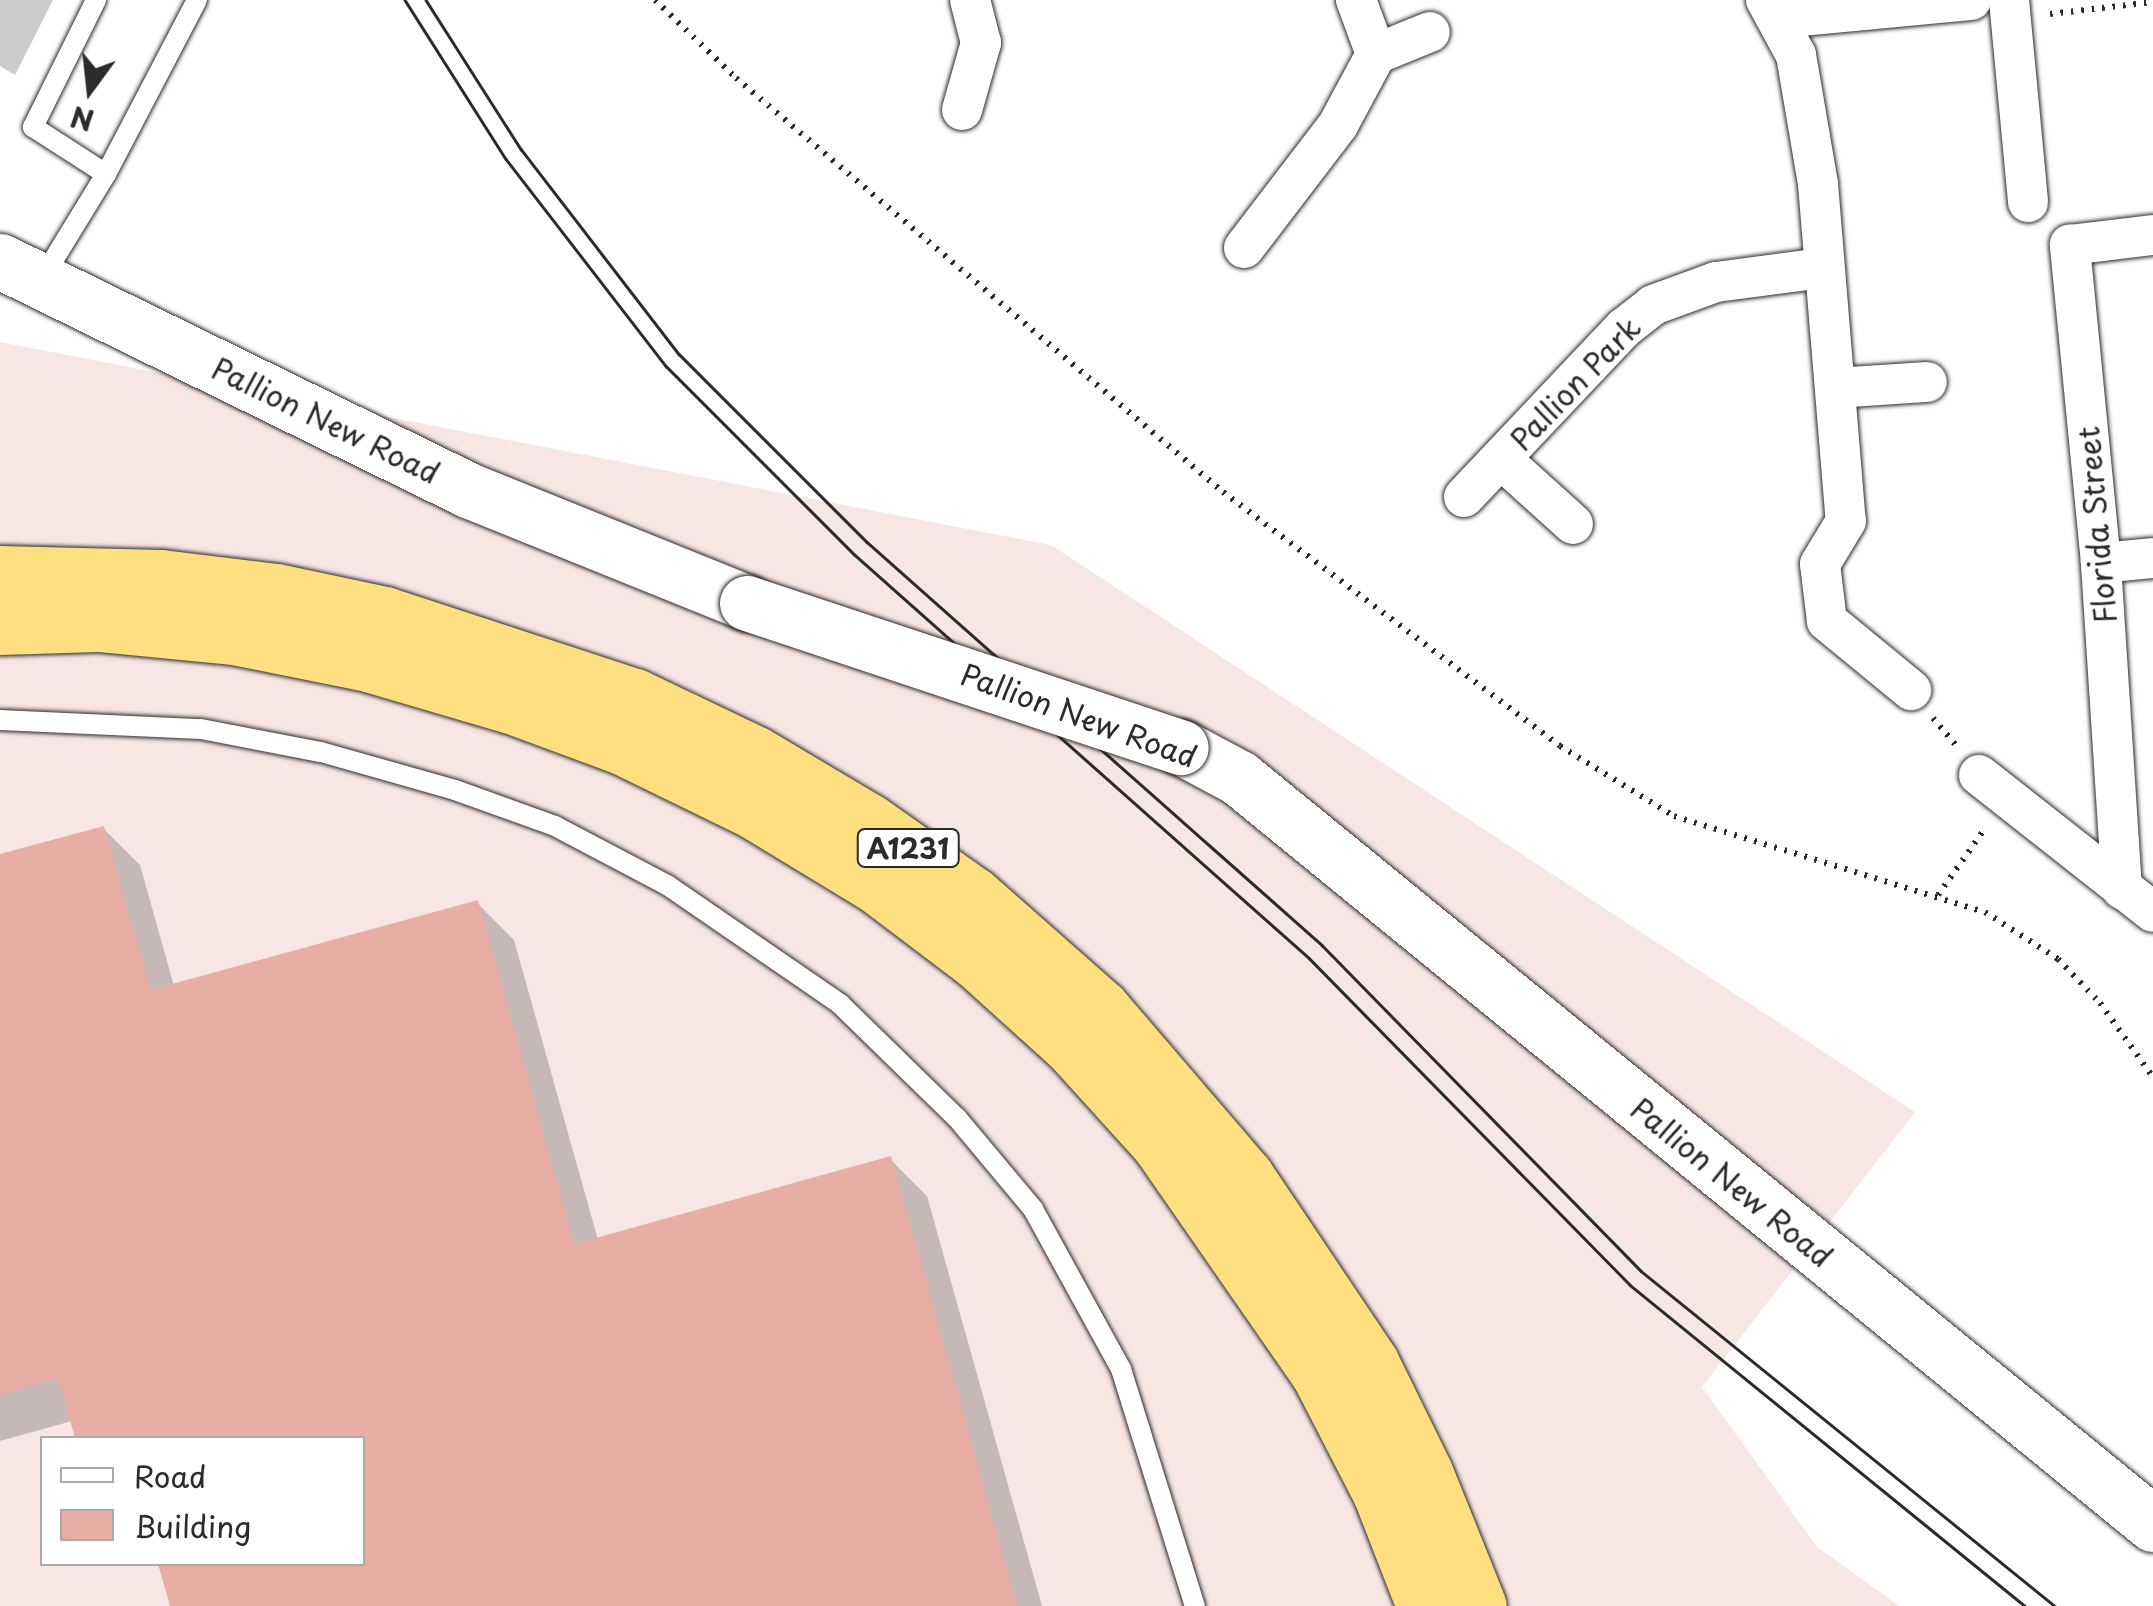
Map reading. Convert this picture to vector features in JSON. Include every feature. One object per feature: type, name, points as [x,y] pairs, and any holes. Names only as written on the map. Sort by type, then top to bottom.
[{"type":"highway","name":"A1231","points":[[0,574],[161,576],[276,590],[385,614],[634,696],[756,754],[869,821],[974,895],[1102,1008],[1246,1176],[1370,1362],[1425,1472],[1478,1606]]},
{"type":"highway","name":"A1231","points":[[0,627],[98,624],[234,637],[368,664],[511,706],[622,747],[721,795],[878,887],[978,964],[1070,1046],[1158,1143],[1318,1373],[1380,1493],[1424,1606]]},
{"type":"street","points":[[962,110],[981,43],[970,0]]},
{"type":"street","points":[[1356,0],[1376,54]]},
{"type":"street","points":[[1911,690],[1826,621],[1820,564],[1846,521],[1836,388],[1806,94],[1774,9],[1972,0]]},
{"type":"street","points":[[2011,9],[2028,202]]},
{"type":"street","points":[[1244,248],[1338,125],[1376,54],[1430,32]]},
{"type":"street","name":"Florida Street","points":[[2138,901],[2070,246],[2153,236]]},
{"type":"street","name":"Pallion Park","points":[[1464,498],[1624,328],[1654,305],[1716,282],[1824,268]]},
{"type":"street","name":"Pallion New Road","points":[[21,270],[468,490],[747,602],[1181,747],[1238,778],[2153,1524]]},
{"type":"street","points":[[1836,388],[1927,382]]},
{"type":"street","name":"Pallion Park","points":[[1500,459],[1573,524]]},
{"type":"street","points":[[2101,563],[2153,558]]},
{"type":"street","points":[[1993,786],[2138,901]]},
{"type":"lane","points":[[96,0],[33,127],[106,174]]},
{"type":"lane","points":[[21,270],[106,174],[197,0]]},
{"type":"lane","points":[[0,720],[202,730],[322,752],[455,790],[556,826],[667,885],[840,1004],[957,1118],[1033,1209],[1121,1369],[1195,1606]]},
{"type":"path","points":[[655,0],[736,78],[1223,492],[1560,746],[1674,816],[1984,912],[2058,960],[2100,1003],[2153,1077]]},
{"type":"path","points":[[2011,9],[2153,2]]},
{"type":"path","points":[[1911,690],[1993,786],[1938,895]]},
{"type":"shaded area","points":[[0,342],[1051,545],[1915,1112],[1702,1387],[1817,1547],[1899,1606],[0,1606]]},
{"type":"building","points":[[104,826],[150,990],[478,900],[574,1244],[891,1156],[1017,1606],[170,1606],[159,1566],[365,1566],[365,1436],[74,1436],[58,1378],[0,1395],[0,854]]},
{"type":"tram line","points":[[405,0],[506,159],[666,366],[855,555],[1309,958],[1630,1285],[2025,1606]]},
{"type":"tram line","points":[[426,0],[521,149],[679,354],[867,542],[1322,945],[1641,1271],[2055,1606]]}]
